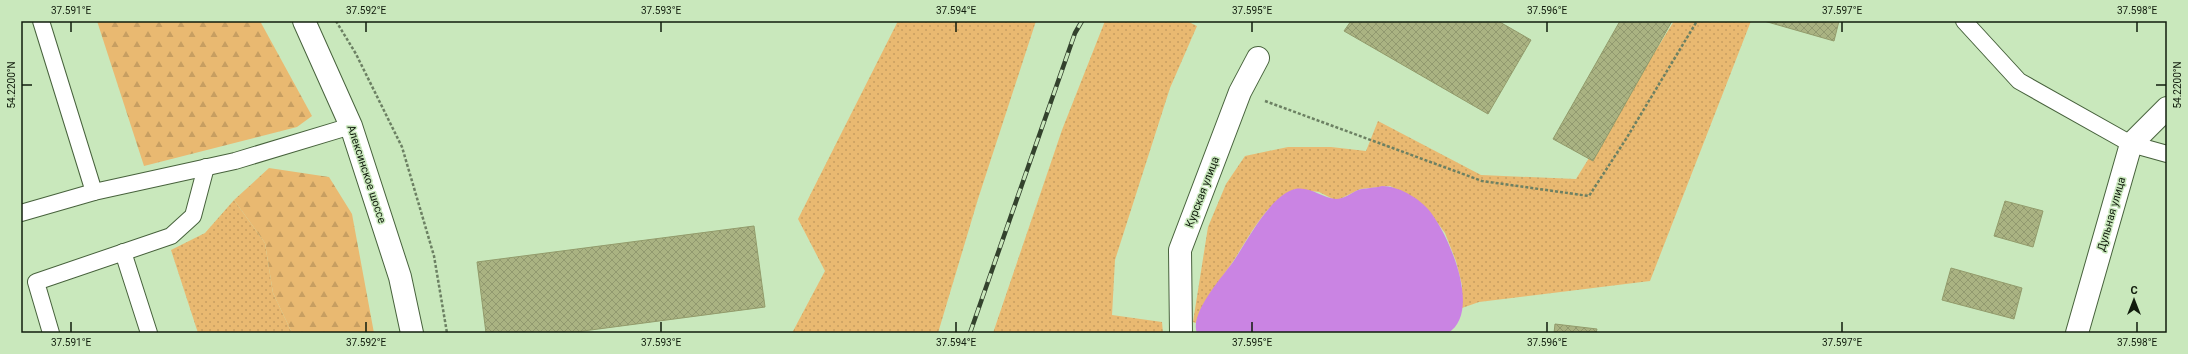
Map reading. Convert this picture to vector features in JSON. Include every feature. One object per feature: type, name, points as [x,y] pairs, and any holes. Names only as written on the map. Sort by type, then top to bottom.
[{"type":"street","name":"Алексинское шоссе","points":[[304,21],[351,126],[400,277],[412,333]]},
{"type":"street","name":"Курская улица","points":[[1181,333],[1180,250],[1240,92],[1258,58]]},
{"type":"street","name":"Дульная улица","points":[[2077,333],[2131,144],[2167,108]]},
{"type":"lane","points":[[41,21],[94,192]]},
{"type":"lane","points":[[1964,21],[2019,81],[2131,144],[2167,154]]},
{"type":"lane","points":[[21,214],[94,192],[235,161],[351,126]]},
{"type":"lane","points":[[50,333],[36,282],[171,236],[193,216],[206,167]]},
{"type":"lane","points":[[123,252],[149,333]]},
{"type":"path","points":[[336,21],[356,54],[402,147],[434,256],[447,333]]},
{"type":"path","points":[[1240,92],[1482,181],[1589,196],[1626,139],[1697,21]]},
{"type":"green space","points":[[97,21],[260,21],[312,116],[297,127],[144,166]]},
{"type":"green space","points":[[898,21],[1036,21],[978,199],[938,333],[792,333],[825,271],[798,219]]},
{"type":"green space","points":[[1105,21],[1187,21],[1197,26],[1170,88],[1115,260],[1112,315],[1162,322],[1163,333],[993,333],[1062,130]]},
{"type":"green space","points":[[1674,21],[1751,21],[1650,281],[1479,302],[1462,308],[1462,285],[1456,261],[1445,233],[1428,210],[1418,201],[1390,186],[1360,189],[1340,199],[1333,199],[1319,192],[1295,189],[1284,195],[1266,212],[1207,299],[1196,323],[1193,322],[1208,227],[1226,184],[1245,156],[1288,147],[1331,147],[1366,151],[1378,121],[1481,175],[1576,179]]},
{"type":"green space","points":[[269,168],[329,177],[352,214],[374,333],[292,333],[273,293],[265,243],[234,200]]},
{"type":"green space","points":[[234,200],[265,243],[273,293],[292,333],[198,333],[171,250],[205,233]]},
{"type":"shaded area","points":[[1388,186],[1401,190],[1418,200],[1428,209],[1444,235],[1459,272],[1462,291],[1462,308],[1458,323],[1448,333],[1197,333],[1196,325],[1198,316],[1208,296],[1233,262],[1252,232],[1277,200],[1286,193],[1295,189],[1306,189],[1326,197],[1339,199],[1358,190]]},
{"type":"building","points":[[1351,21],[1498,21],[1531,40],[1488,114],[1344,31]]},
{"type":"building","points":[[1620,21],[1672,21],[1593,161],[1553,139]]},
{"type":"building","points":[[1764,21],[1839,21],[1834,41]]},
{"type":"building","points":[[2005,201],[2043,211],[2033,247],[1994,236]]},
{"type":"building","points":[[754,226],[765,307],[568,333],[486,333],[477,262]]},
{"type":"building","points":[[1951,268],[2022,288],[2014,319],[1942,300]]},
{"type":"building","points":[[1555,324],[1597,329],[1596,333],[1554,333]]},
{"type":"railway","points":[[970,333],[1075,33],[1082,21]]}]
